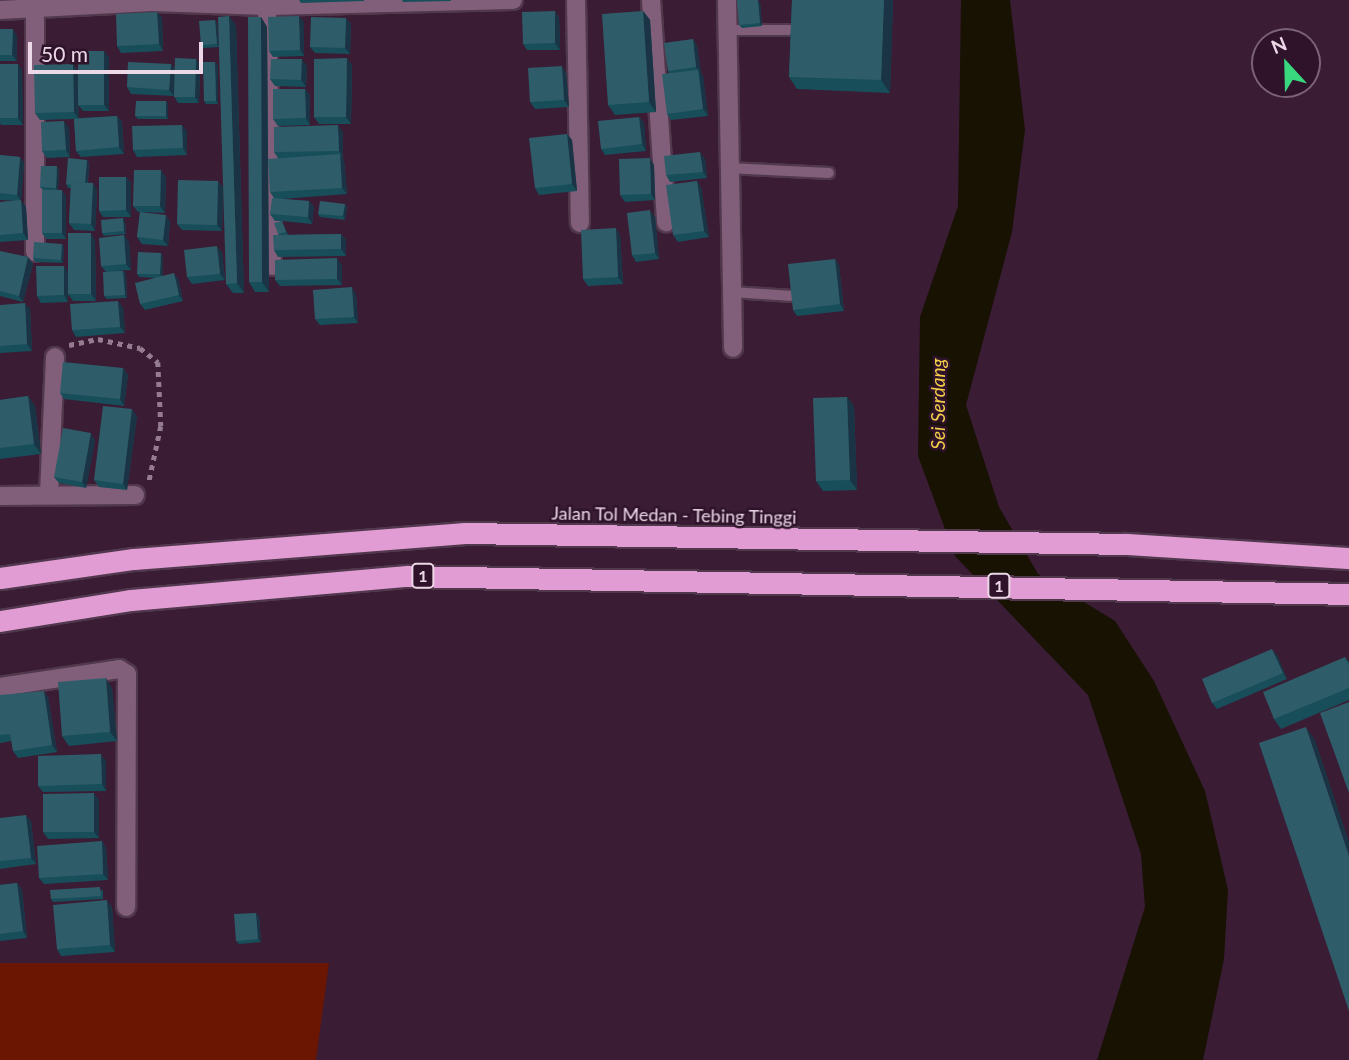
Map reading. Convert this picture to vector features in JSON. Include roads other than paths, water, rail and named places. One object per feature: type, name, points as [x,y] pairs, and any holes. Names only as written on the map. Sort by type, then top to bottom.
[{"type":"highway","name":"Jalan Tol Medan - Tebing Tinggi","points":[[0,578],[134,559],[465,533],[846,542],[1126,544],[1349,558]]},
{"type":"highway","name":"1","points":[[0,621],[131,600],[407,576],[849,581],[1149,591],[1349,594]]},
{"type":"street","points":[[0,10],[35,4],[152,1],[255,4],[513,0]]},
{"type":"street","points":[[576,0],[580,223]]},
{"type":"street","points":[[651,0],[666,222]]},
{"type":"street","points":[[727,0],[730,30],[728,168],[733,348]]},
{"type":"street","points":[[35,4],[35,252]]},
{"type":"street","points":[[255,4],[272,266]]},
{"type":"street","points":[[49,495],[55,358]]},
{"type":"street","points":[[0,496],[135,495]]},
{"type":"street","points":[[0,687],[119,669],[127,674],[126,908]]},
{"type":"lane","points":[[730,30],[789,30]]},
{"type":"lane","points":[[728,168],[829,173]]},
{"type":"lane","points":[[733,292],[791,296]]},
{"type":"water","name":"Sei Serdang","points":[[961,0],[1010,0],[1025,130],[1012,232],[966,405],[999,507],[1038,574],[1115,621],[1154,681],[1205,791],[1228,890],[1224,959],[1203,1060],[1097,1060],[1145,907],[1141,854],[1088,695],[955,556],[918,456],[920,317],[958,206]]}]
